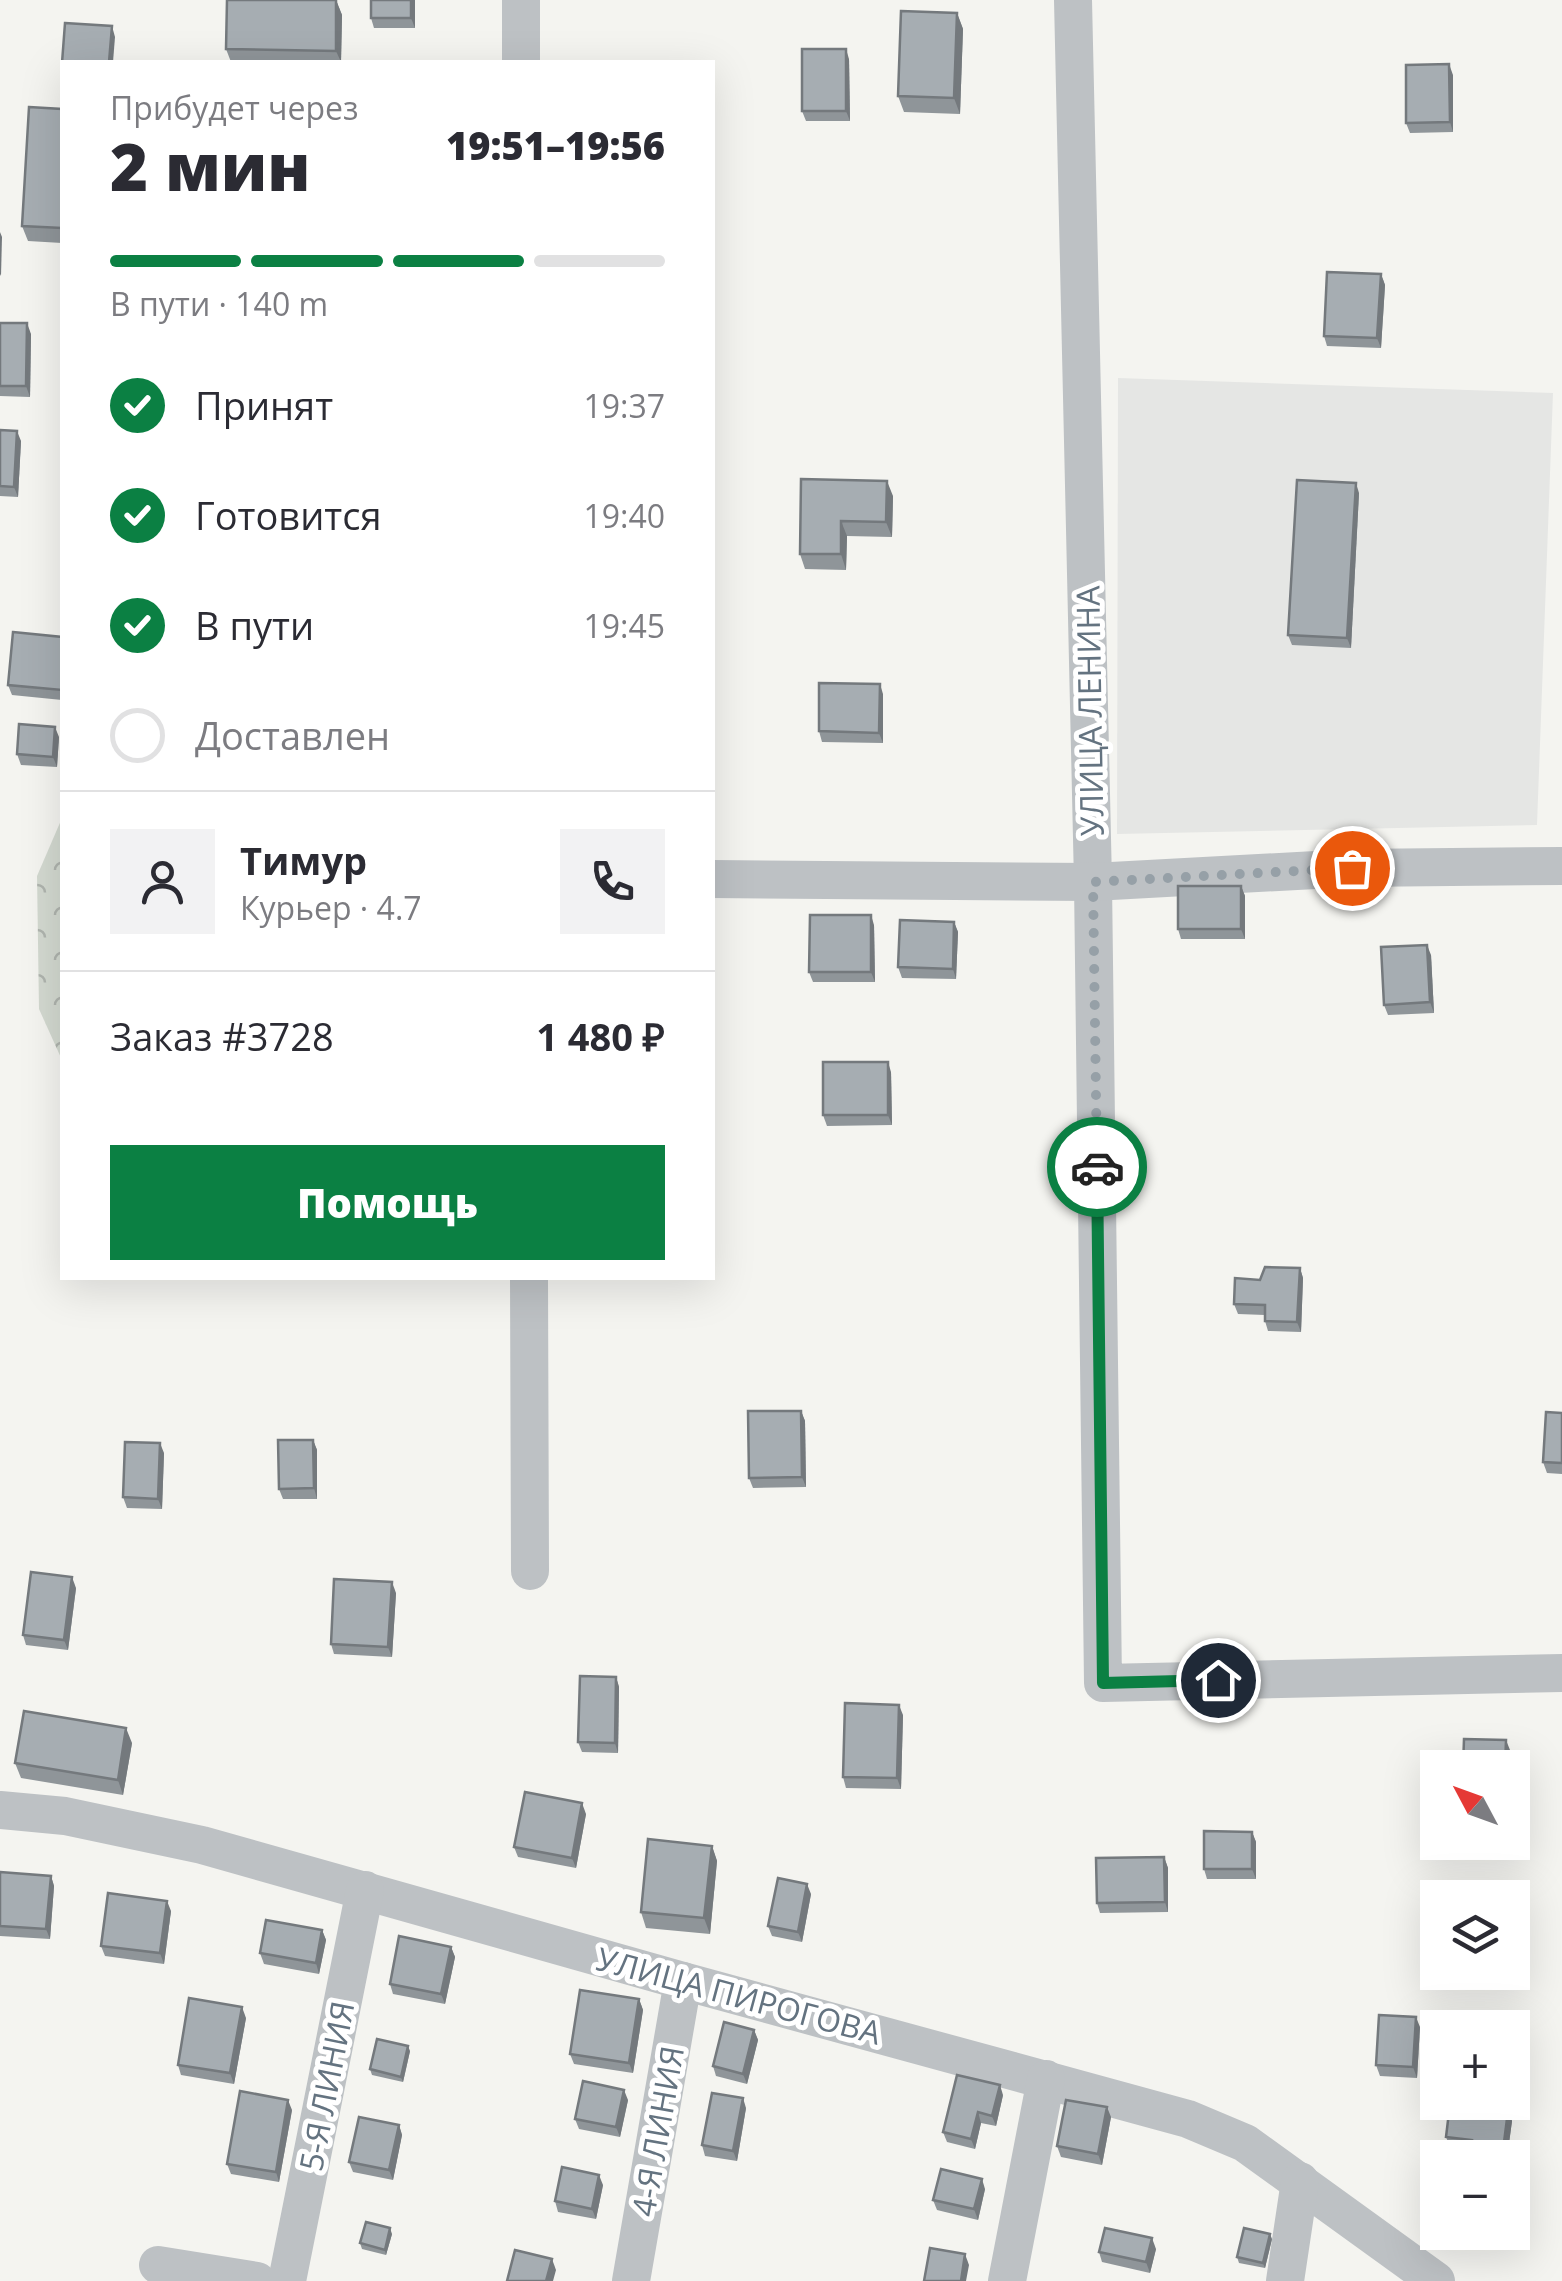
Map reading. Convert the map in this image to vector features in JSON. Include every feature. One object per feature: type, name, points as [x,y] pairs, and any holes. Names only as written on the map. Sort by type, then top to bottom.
[{"type":"street","points":[[521,0],[522,60]]},
{"type":"street","name":"УЛИЦА ЛЕНИНА","points":[[1073,0],[1093,882],[1103,1683],[1562,1673]]},
{"type":"street","points":[[715,880],[1093,882],[1352,868],[1562,866]]},
{"type":"street","points":[[528,1280],[530,1572]]},
{"type":"street","name":"УЛИЦА ПИРОГОВА","points":[[0,1810],[65,1816],[202,1844],[1188,2119],[1245,2143],[1436,2281]]},
{"type":"street","name":"5-Я ЛИНИЯ","points":[[287,2281],[365,1890]]},
{"type":"street","name":"4-Я ЛИНИЯ","points":[[630,2281],[683,1981]]},
{"type":"street","points":[[1007,2281],[1046,2079]]},
{"type":"street","points":[[1285,2281],[1300,2181]]},
{"type":"street","points":[[158,2266],[257,2281]]},
{"type":"shaded area","points":[[1118,378],[1553,393],[1537,825],[1117,834]]},
{"type":"green space","points":[[60,823],[60,1056],[39,1009],[37,876]]},
{"type":"building","points":[[227,0],[336,0],[336,51],[226,49]]},
{"type":"building","points":[[371,0],[411,0],[411,18],[371,18]]},
{"type":"building","points":[[901,11],[957,13],[954,98],[898,96]]},
{"type":"building","points":[[65,23],[112,26],[109,60],[62,60]]},
{"type":"building","points":[[802,49],[846,49],[846,111],[802,111]]},
{"type":"building","points":[[1449,64],[1450,122],[1406,123],[1406,65]]},
{"type":"building","points":[[29,107],[60,109],[60,228],[22,226]]},
{"type":"building","points":[[1327,272],[1381,274],[1377,338],[1324,336]]},
{"type":"building","points":[[0,323],[27,323],[26,386],[0,386]]},
{"type":"building","points":[[0,430],[17,431],[14,487],[0,486]]},
{"type":"building","points":[[801,479],[887,481],[886,522],[841,521],[841,554],[800,554]]},
{"type":"building","points":[[1297,480],[1356,483],[1347,638],[1288,635]]},
{"type":"building","points":[[13,632],[60,637],[60,690],[8,685]]},
{"type":"building","points":[[819,683],[880,684],[879,733],[819,731]]},
{"type":"building","points":[[19,724],[55,727],[53,757],[17,754]]},
{"type":"building","points":[[1178,886],[1241,886],[1241,929],[1178,929]]},
{"type":"building","points":[[810,915],[871,915],[871,972],[809,972]]},
{"type":"building","points":[[900,920],[954,922],[953,969],[898,967]]},
{"type":"building","points":[[1427,945],[1430,1002],[1384,1005],[1381,947]]},
{"type":"building","points":[[823,1062],[888,1062],[888,1115],[823,1115]]},
{"type":"building","points":[[1265,1267],[1300,1268],[1297,1322],[1265,1321],[1265,1305],[1234,1304],[1235,1278],[1260,1280]]},
{"type":"building","points":[[748,1411],[801,1411],[802,1477],[749,1478]]},
{"type":"building","points":[[1546,1412],[1562,1413],[1562,1463],[1543,1462]]},
{"type":"building","points":[[278,1440],[313,1440],[314,1488],[279,1489]]},
{"type":"building","points":[[125,1442],[160,1443],[158,1499],[123,1497]]},
{"type":"building","points":[[31,1572],[72,1577],[64,1640],[23,1635]]},
{"type":"building","points":[[334,1579],[392,1582],[388,1647],[331,1644]]},
{"type":"building","points":[[580,1676],[616,1677],[615,1743],[578,1742]]},
{"type":"building","points":[[845,1703],[899,1705],[897,1778],[843,1777]]},
{"type":"building","points":[[24,1711],[126,1728],[118,1780],[15,1763]]},
{"type":"building","points":[[1464,1739],[1506,1740],[1506,1750],[1464,1750]]},
{"type":"building","points":[[525,1792],[582,1803],[572,1858],[514,1847]]},
{"type":"building","points":[[1204,1831],[1252,1832],[1252,1869],[1204,1869]]},
{"type":"building","points":[[648,1839],[712,1846],[704,1918],[641,1912]]},
{"type":"building","points":[[1164,1857],[1165,1902],[1097,1903],[1096,1858]]},
{"type":"building","points":[[0,1872],[51,1876],[46,1929],[0,1926]]},
{"type":"building","points":[[778,1878],[807,1884],[798,1932],[768,1926]]},
{"type":"building","points":[[108,1893],[167,1901],[160,1953],[101,1946]]},
{"type":"building","points":[[266,1920],[322,1930],[316,1963],[260,1953]]},
{"type":"building","points":[[399,1936],[451,1947],[441,1994],[390,1984]]},
{"type":"building","points":[[580,1990],[639,1999],[629,2063],[570,2054]]},
{"type":"building","points":[[189,1998],[242,2007],[230,2073],[178,2065]]},
{"type":"building","points":[[1379,2015],[1416,2017],[1413,2067],[1376,2065]]},
{"type":"building","points":[[724,2022],[754,2030],[743,2074],[713,2066]]},
{"type":"building","points":[[377,2039],[408,2046],[401,2077],[370,2069]]},
{"type":"building","points":[[957,2075],[1000,2085],[992,2116],[978,2112],[971,2139],[943,2132]]},
{"type":"building","points":[[583,2081],[624,2090],[616,2127],[575,2119]]},
{"type":"building","points":[[240,2091],[288,2100],[276,2172],[227,2164]]},
{"type":"building","points":[[712,2093],[743,2098],[733,2151],[702,2145]]},
{"type":"building","points":[[1066,2100],[1107,2107],[1098,2154],[1057,2146]]},
{"type":"building","points":[[359,2117],[399,2125],[389,2170],[349,2162]]},
{"type":"building","points":[[1448,2120],[1507,2120],[1504,2140],[1446,2137]]},
{"type":"building","points":[[562,2167],[599,2175],[592,2209],[555,2201]]},
{"type":"building","points":[[941,2169],[982,2179],[974,2209],[933,2200]]},
{"type":"building","points":[[366,2222],[390,2228],[385,2250],[360,2243]]},
{"type":"building","points":[[1105,2228],[1152,2238],[1146,2262],[1099,2252]]},
{"type":"building","points":[[1244,2228],[1270,2234],[1263,2263],[1237,2257]]},
{"type":"building","points":[[930,2248],[965,2254],[961,2281],[924,2281]]},
{"type":"building","points":[[515,2250],[552,2259],[546,2281],[507,2281]]},
{"type":"way so far","points":[[1097,1167],[1093,882],[1352,868]]},
{"type":"route","points":[[1097,1167],[1103,1683],[1218,1680]]}]
